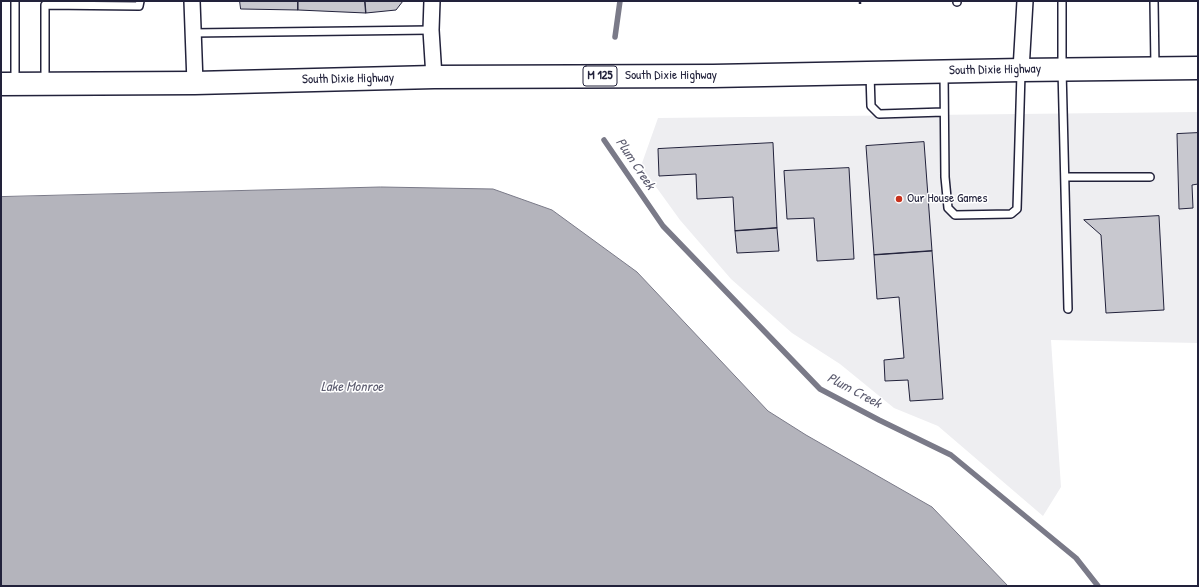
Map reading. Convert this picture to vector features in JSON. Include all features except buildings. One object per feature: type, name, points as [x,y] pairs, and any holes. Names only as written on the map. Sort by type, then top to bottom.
[{"type":"main road","name":"South Dixie Highway","points":[[8,84],[195,83],[434,77],[713,76],[1062,69],[1198,68]]},
{"type":"street","points":[[192,1],[195,83]]},
{"type":"street","points":[[432,1],[431,30],[434,77]]},
{"type":"street","points":[[1021,70],[1026,1]]},
{"type":"lane","points":[[8,84],[15,1]]},
{"type":"lane","points":[[45,84],[45,3],[140,6],[140,1]]},
{"type":"lane","points":[[1062,1],[1062,69],[1066,177],[1068,309]]},
{"type":"lane","points":[[1154,1],[1155,69]]},
{"type":"lane","points":[[192,33],[431,30]]},
{"type":"lane","points":[[944,71],[945,178],[948,208],[955,215],[1012,214],[1017,209],[1021,70]]},
{"type":"lane","points":[[870,73],[872,106],[879,114],[944,112]]},
{"type":"lane","points":[[1066,177],[1150,177]]},
{"type":"shaded area","points":[[1198,112],[1198,343],[1051,340],[1061,487],[1043,516],[938,426],[894,408],[840,364],[792,333],[731,279],[680,220],[641,166],[658,118]]},
{"type":"water","name":"Lake Monroe","points":[[381,187],[493,189],[552,210],[637,272],[768,411],[806,435],[932,507],[1008,586],[1,586],[1,197]]},
{"type":"waterway","name":"Plum Creek","points":[[615,37],[620,1]]},
{"type":"waterway","name":"Plum Creek","points":[[604,140],[663,226],[820,389],[951,455],[1076,558],[1098,586]]},
{"type":"place","name":"Our House Games","points":[[899,199]]}]
